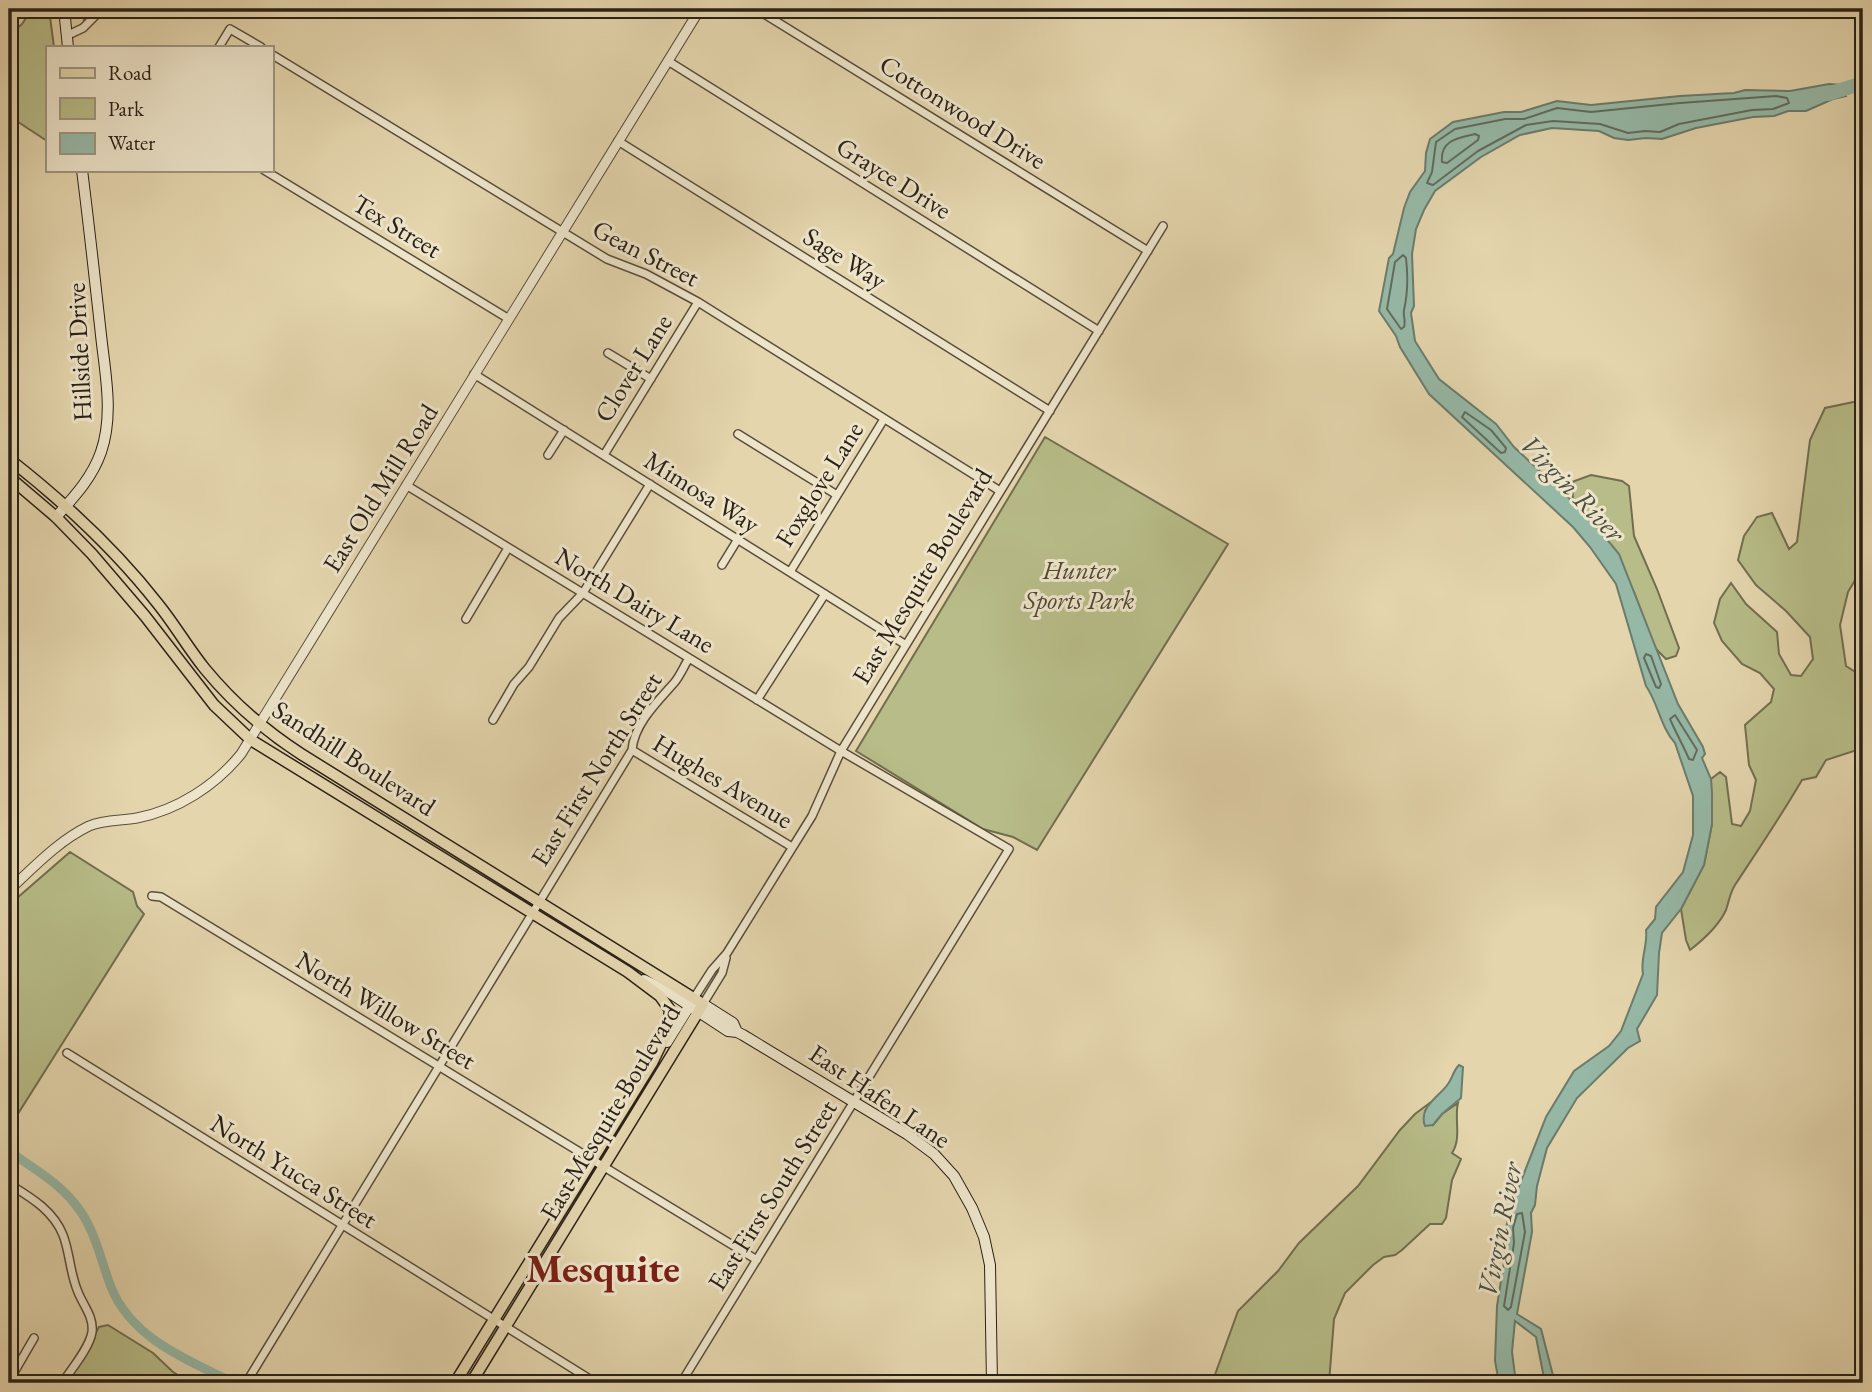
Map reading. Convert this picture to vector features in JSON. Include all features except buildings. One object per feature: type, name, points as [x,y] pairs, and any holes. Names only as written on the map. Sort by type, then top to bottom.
[{"type":"main road","points":[[64,9],[68,46]]},
{"type":"main road","name":"Hillside Drive","points":[[56,517],[94,469],[102,450],[108,403],[98,294],[82,172]]},
{"type":"main road","name":"Sandhill Boulevard","points":[[9,459],[107,543],[159,604],[205,668],[242,710],[286,745],[432,836],[628,972],[696,1005]]},
{"type":"main road","name":"Sandhill Boulevard","points":[[9,477],[56,517],[120,584],[214,705],[251,740],[369,814],[535,907],[696,1005]]},
{"type":"main road","points":[[369,814],[380,816],[422,841],[432,836]]},
{"type":"main road","points":[[628,972],[660,996],[670,1010],[668,1030],[652,1063]]},
{"type":"main road","name":"East Hafen Lane","points":[[696,1005],[728,1031],[737,1032],[934,1154],[954,1176],[984,1237],[990,1265],[992,1383]]},
{"type":"main road","name":"East Mesquite Boulevard","points":[[598,1163],[652,1063],[696,1005]]},
{"type":"main road","name":"East Mesquite Boulevard","points":[[499,1324],[696,1005]]},
{"type":"main road","points":[[455,1383],[499,1324]]},
{"type":"main road","points":[[471,1383],[499,1324]]},
{"type":"street","points":[[66,36],[83,28],[102,9]]},
{"type":"street","name":"East Old Mill Road","points":[[9,890],[64,841],[92,825],[145,817],[175,805],[208,786],[230,768],[251,740],[700,9]]},
{"type":"street","name":"Cottonwood Drive","points":[[756,9],[1148,251]]},
{"type":"street","points":[[220,46],[230,29],[259,46]]},
{"type":"street","name":"Gean Street","points":[[273,55],[607,259],[646,275],[698,302],[1000,491]]},
{"type":"street","name":"Grayce Drive","points":[[667,61],[1098,331]]},
{"type":"street","name":"Sage Way","points":[[618,141],[1049,411]]},
{"type":"street","name":"Tex Street","points":[[267,172],[509,319]]},
{"type":"street","name":"East Mesquite Boulevard","points":[[696,1005],[722,973],[727,953],[825,791],[841,751],[1163,226]]},
{"type":"street","name":"Clover Lane","points":[[604,455],[698,302]]},
{"type":"street","points":[[608,353],[651,379]]},
{"type":"street","name":"Mimosa Way","points":[[474,374],[906,645]]},
{"type":"street","name":"Foxglove Lane","points":[[789,572],[884,419]]},
{"type":"street","points":[[548,454],[564,430]]},
{"type":"street","points":[[738,434],[837,495]]},
{"type":"street","points":[[493,720],[559,618],[583,593],[650,484]]},
{"type":"street","name":"North Dairy Lane","points":[[406,485],[841,751],[1009,849]]},
{"type":"street","points":[[722,565],[738,539]]},
{"type":"street","points":[[466,619],[508,548]]},
{"type":"street","points":[[757,700],[825,594]]},
{"type":"street","name":"East First North Street","points":[[246,1383],[632,750],[633,740],[646,718],[662,694],[675,682],[689,658]]},
{"type":"street","name":"Hughes Avenue","points":[[632,750],[792,847]]},
{"type":"street","name":"East First South Street","points":[[681,1383],[1009,849]]},
{"type":"street","name":"North Willow Street","points":[[152,896],[161,897],[757,1260]]},
{"type":"street","name":"North Yucca Street","points":[[67,1053],[596,1383]]},
{"type":"street","points":[[9,1184],[40,1204],[55,1219],[63,1235],[78,1292],[93,1327],[91,1337],[62,1383]]},
{"type":"street","points":[[9,1381],[34,1338]]},
{"type":"green space","points":[[32,9],[49,9],[54,46],[46,46],[46,140],[9,116],[9,35],[22,24]]},
{"type":"green space","points":[[1863,400],[1863,567],[1848,592],[1840,625],[1846,666],[1857,673],[1863,668],[1863,748],[1826,760],[1816,777],[1802,780],[1735,885],[1723,916],[1690,950],[1681,909],[1704,865],[1712,824],[1711,779],[1720,772],[1726,777],[1732,824],[1741,826],[1750,811],[1756,780],[1749,765],[1745,725],[1771,702],[1774,689],[1760,673],[1742,664],[1722,641],[1714,623],[1720,599],[1731,583],[1746,604],[1777,632],[1779,654],[1791,675],[1801,676],[1813,659],[1810,637],[1756,585],[1738,560],[1744,536],[1757,517],[1772,513],[1789,549],[1797,542],[1810,440],[1825,408]]},
{"type":"green space","name":"Hunter Sports Park","points":[[1045,437],[1228,544],[1037,850],[1013,837],[983,829],[856,751]]},
{"type":"green space","points":[[1591,475],[1622,481],[1629,486],[1634,536],[1679,648],[1676,656],[1666,659],[1655,648],[1634,592],[1597,528],[1576,506],[1572,482]]},
{"type":"green space","points":[[70,852],[133,892],[137,906],[144,914],[9,1128],[9,905]]},
{"type":"green space","points":[[1431,1102],[1425,1111],[1433,1125],[1442,1114],[1458,1103],[1457,1141],[1452,1153],[1461,1159],[1452,1180],[1446,1218],[1442,1224],[1430,1224],[1402,1250],[1373,1265],[1345,1293],[1334,1319],[1329,1383],[1212,1383],[1238,1311],[1278,1271],[1299,1243],[1358,1186],[1400,1130]]},
{"type":"green space","points":[[108,1325],[153,1353],[173,1372],[191,1383],[68,1383],[99,1327]]},
{"type":"water","points":[[1829,84],[1842,85],[1846,96],[1806,111],[1788,111],[1774,116],[1753,117],[1696,128],[1662,139],[1628,140],[1614,138],[1599,131],[1552,128],[1520,135],[1481,157],[1435,191],[1416,229],[1412,254],[1414,306],[1411,313],[1415,341],[1439,379],[1496,424],[1514,447],[1587,515],[1619,554],[1678,704],[1703,747],[1705,754],[1702,758],[1711,779],[1712,824],[1704,865],[1681,909],[1662,933],[1657,995],[1637,1029],[1640,1041],[1628,1048],[1577,1098],[1547,1148],[1537,1186],[1535,1205],[1531,1213],[1532,1232],[1517,1314],[1541,1329],[1555,1383],[1545,1383],[1536,1337],[1515,1321],[1512,1352],[1516,1383],[1499,1383],[1495,1361],[1497,1306],[1507,1243],[1506,1227],[1514,1199],[1546,1117],[1574,1071],[1609,1046],[1621,1031],[1643,974],[1646,930],[1655,919],[1656,907],[1683,872],[1693,835],[1693,796],[1675,743],[1666,730],[1646,686],[1616,584],[1573,527],[1429,394],[1379,311],[1389,258],[1393,254],[1410,192],[1425,171],[1430,139],[1453,122],[1504,112],[1521,112],[1557,101],[1591,105],[1745,90],[1790,91]]},
{"type":"water","points":[[1459,1065],[1463,1067],[1461,1098],[1433,1125],[1425,1126],[1424,1113],[1448,1084]]},
{"type":"waterway","points":[[84,20],[94,9]]},
{"type":"waterway","name":"Virgin River","points":[[1828,94],[1863,83]]},
{"type":"waterway","points":[[9,1151],[61,1189],[82,1213],[111,1287],[130,1319],[158,1343],[224,1378]]},
{"type":"waterway","points":[[1755,1383],[1765,1383]]},
{"type":"district","name":"Mesquite","points":[[603,1268]]}]
